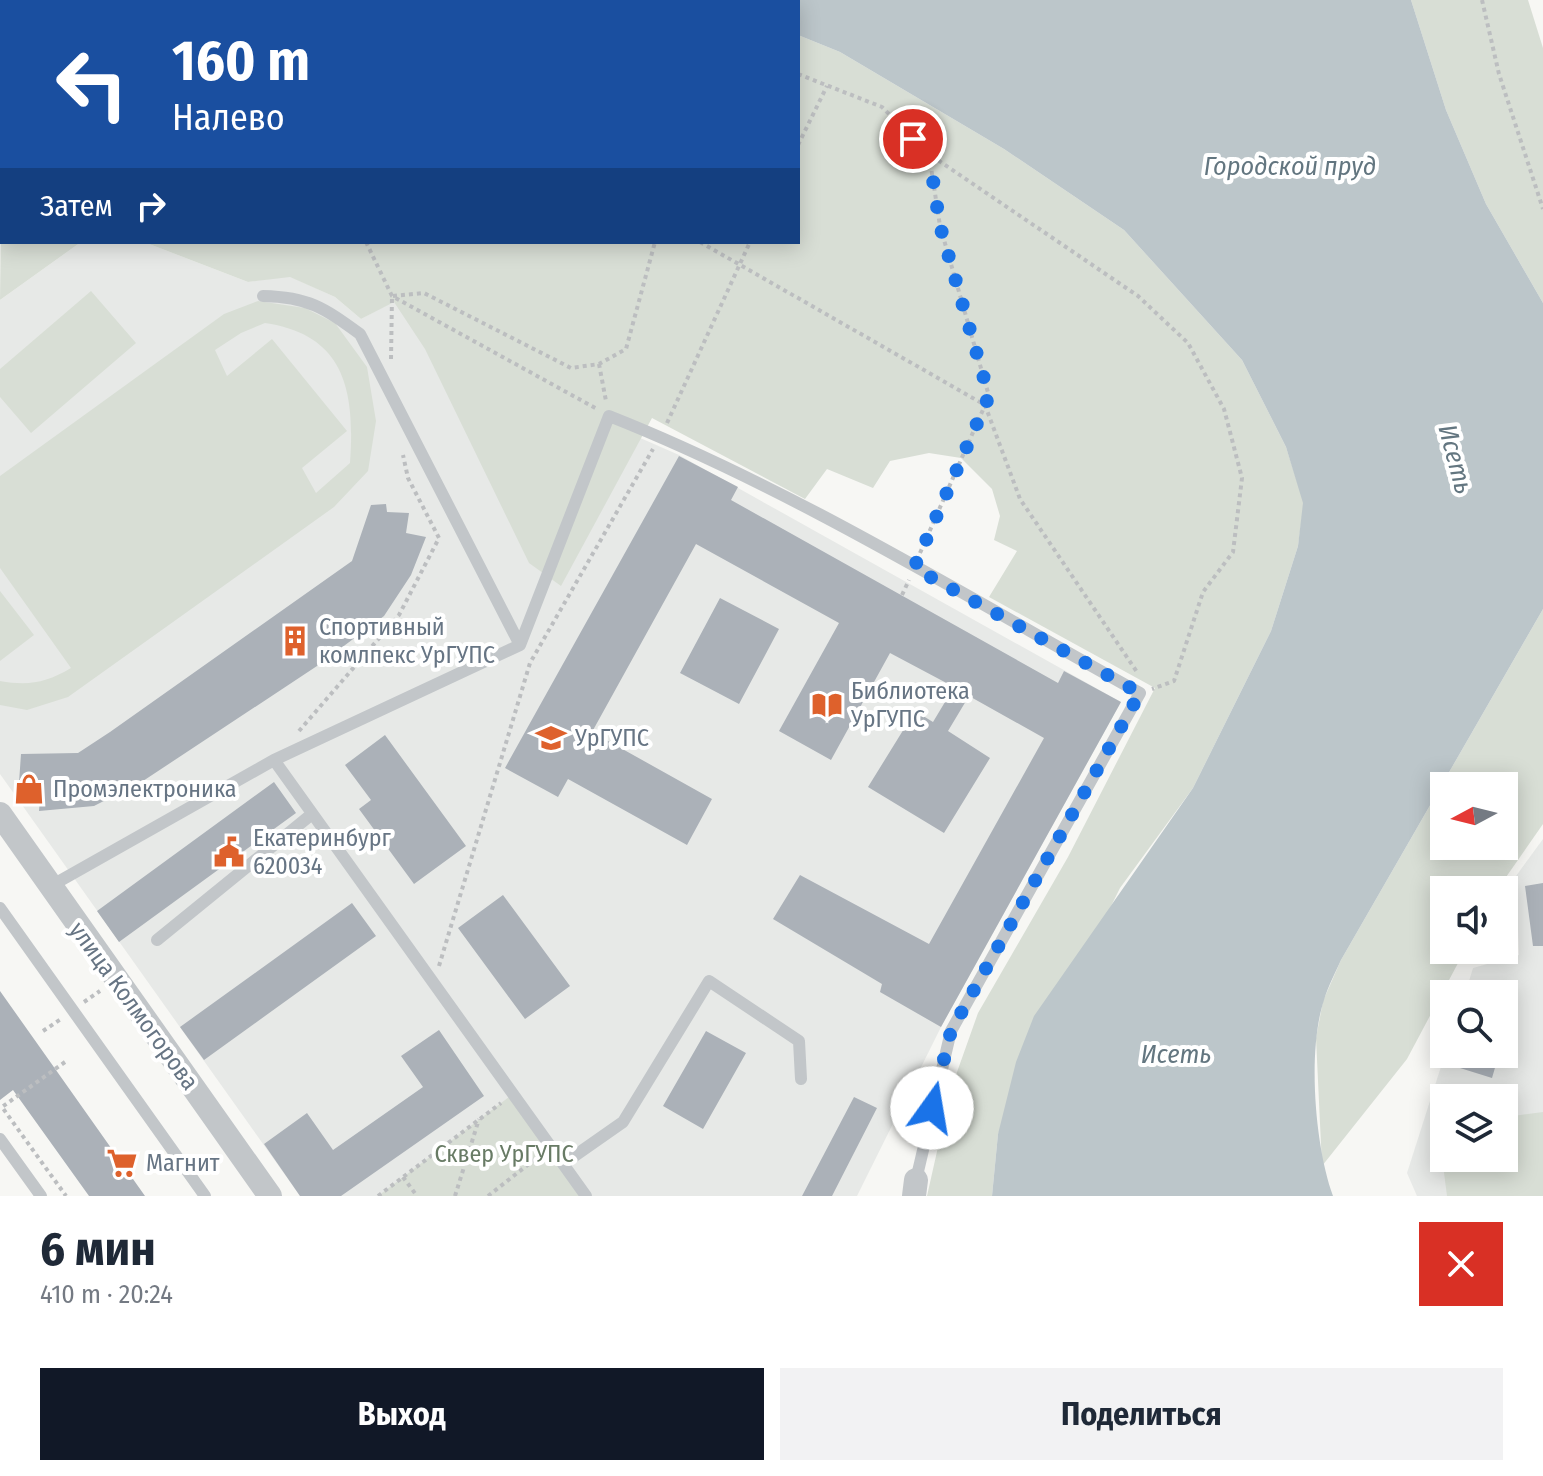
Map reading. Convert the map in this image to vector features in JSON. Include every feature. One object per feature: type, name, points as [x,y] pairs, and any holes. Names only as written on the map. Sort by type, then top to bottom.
[{"type":"street","name":"улица Колмогорова","points":[[0,814],[270,1196]]},
{"type":"lane","points":[[263,296],[291,296],[319,304],[360,334],[520,645]]},
{"type":"lane","points":[[49,887],[274,760],[520,645],[609,416],[661,436],[914,568],[1140,693],[951,1031],[915,1188]]},
{"type":"lane","points":[[274,760],[586,1196]]},
{"type":"lane","points":[[157,940],[312,814]]},
{"type":"lane","points":[[0,908],[205,1196]]},
{"type":"lane","points":[[563,1164],[623,1122],[709,981],[799,1041],[801,1079]]},
{"type":"lane","points":[[0,1139],[41,1196]]},
{"type":"path","points":[[1482,0],[1499,74],[1543,209]]},
{"type":"path","points":[[800,75],[882,107],[929,154],[1138,296],[1188,343],[1224,409],[1242,478],[1233,552],[1203,592],[1174,681],[1149,690]]},
{"type":"path","points":[[800,141],[827,86]]},
{"type":"path","points":[[902,595],[989,396],[940,226],[929,154]]},
{"type":"path","points":[[367,244],[392,296],[609,416]]},
{"type":"path","points":[[392,296],[424,293],[571,368],[599,364],[626,349],[654,244]]},
{"type":"path","points":[[703,244],[985,405],[1020,499],[1141,678]]},
{"type":"path","points":[[433,983],[530,663],[661,436],[749,244]]},
{"type":"path","points":[[599,364],[609,416]]},
{"type":"path","points":[[274,760],[399,615],[439,538],[408,478]]},
{"type":"path","points":[[65,1062],[2,1107],[66,1196]]},
{"type":"path","points":[[378,1196],[513,1094]]},
{"type":"path","points":[[455,1196],[479,1119]]},
{"type":"path","points":[[488,1196],[550,1147]]},
{"type":"path","points":[[403,1177],[417,1196]]},
{"type":"shaded area","name":"УрГУПС","points":[[78,244],[149,244],[248,282],[289,276],[335,297],[361,319],[394,301],[597,419],[679,455],[1121,702],[941,1027],[857,1196],[300,1196],[0,774],[0,300]]},
{"type":"shaded area","points":[[1543,839],[1543,1196],[1417,1196],[1407,1173],[1430,1101],[1430,1172],[1518,1172],[1518,1084],[1435,1084],[1441,1068],[1518,1068],[1518,980],[1469,980],[1473,968],[1487,964],[1518,964],[1516,876]]},
{"type":"green space","points":[[1411,0],[1528,0],[1543,48],[1543,303],[1486,204],[1446,110]]},
{"type":"green space","points":[[800,36],[840,52],[1004,149],[1124,230],[1242,360],[1286,447],[1304,503],[1298,546],[1271,631],[1193,788],[1120,888],[998,1134],[992,1196],[927,1196],[951,1089],[978,1013],[1068,857],[1155,688],[989,597],[1017,551],[994,540],[1000,516],[992,489],[961,458],[929,453],[890,461],[873,488],[827,469],[805,499],[652,418],[561,586],[529,563],[425,349],[394,302],[361,319],[335,297],[290,277],[248,282],[149,244],[800,244]]},
{"type":"green space","points":[[1,244],[78,244],[0,300]]},
{"type":"green space","points":[[91,291],[136,343],[31,433],[0,397],[0,369]]},
{"type":"green space","points":[[258,301],[305,308],[335,323],[367,367],[376,421],[368,471],[334,507],[68,697],[27,710],[0,705],[0,681],[37,682],[71,668],[0,568],[0,476],[224,314]],"holes":[[[265,323],[292,330],[313,340],[329,354],[340,371],[347,391],[350,463],[316,493],[302,468],[347,431],[272,339],[227,376],[215,350],[241,333]]]},
{"type":"green space","points":[[0,591],[34,635],[0,661]]},
{"type":"green space","points":[[1543,609],[1543,824],[1518,860],[1518,772],[1449,772]]},
{"type":"green space","points":[[1430,805],[1430,860],[1518,860],[1507,876],[1430,876],[1430,964],[1458,964],[1449,980],[1430,980],[1430,1016],[1407,1059],[1322,1166],[1316,1038],[1323,1001],[1341,960]]},
{"type":"green space","name":"Сквер УрГУПС","points":[[513,1094],[586,1196],[378,1196]]},
{"type":"green space","points":[[1543,1112],[1543,1196],[1447,1196],[1444,1172],[1518,1172],[1518,1115]]},
{"type":"water","points":[[800,0],[1411,0],[1446,110],[1486,204],[1543,303],[1543,609],[1449,772],[1430,772],[1430,805],[1341,960],[1326,995],[1316,1045],[1315,1099],[1322,1152],[1333,1196],[992,1196],[998,1134],[1016,1062],[1034,1016],[1193,788],[1271,631],[1298,546],[1303,503],[1286,447],[1242,360],[1124,230],[1004,149],[840,52],[800,36]]},
{"type":"building","points":[[679,456],[738,487],[731,500],[1058,683],[1064,671],[1121,702],[941,1027],[880,992],[882,984],[773,919],[800,875],[929,944],[1044,738],[969,696],[948,731],[990,758],[944,833],[868,787],[915,711],[933,722],[954,687],[890,653],[831,760],[779,731],[839,623],[696,544],[592,732],[712,799],[687,845],[568,779],[558,797],[505,768]]},
{"type":"building","name":"Спортивный комлпекс УрГУПС","points":[[386,504],[387,512],[409,513],[406,533],[426,537],[411,575],[384,616],[317,666],[143,781],[94,806],[39,811],[40,798],[18,797],[21,754],[78,753],[110,732],[352,561],[371,505]]},
{"type":"building","points":[[720,598],[779,629],[739,704],[680,673]]},
{"type":"building","points":[[385,735],[466,846],[414,884],[359,809],[371,800],[345,765]]},
{"type":"building","points":[[274,782],[296,813],[119,942],[97,911]]},
{"type":"building","points":[[1543,883],[1543,946],[1533,946],[1525,886]]},
{"type":"building","points":[[503,895],[570,986],[525,1019],[458,928]]},
{"type":"building","points":[[352,903],[376,936],[204,1060],[180,1027]]},
{"type":"building","points":[[0,991],[145,1196],[89,1196],[13,1090],[0,1100]]},
{"type":"building","points":[[439,1030],[484,1096],[341,1196],[300,1196],[264,1144],[307,1113],[333,1150],[423,1087],[401,1056]]},
{"type":"building","points":[[706,1031],[746,1053],[703,1129],[663,1106]]},
{"type":"building","points":[[1460,1068],[1495,1068],[1492,1078]]},
{"type":"building","points":[[854,1097],[877,1108],[832,1196],[802,1196]]},
{"type":"place","name":"Спортивный комлпекс УрГУПС","points":[[295,641]]},
{"type":"place","name":"Библиотека УрГУПС","points":[[827,705]]},
{"type":"place","name":"УрГУПС","points":[[551,738]]},
{"type":"place","name":"Промэлектроника","points":[[29,789]]},
{"type":"place","name":"Екатеринбург 620034","points":[[229,852]]},
{"type":"place","name":"Магнит","points":[[122,1163]]},
{"type":"route","points":[[913,139],[929,154],[940,226],[978,346],[989,396],[914,568],[1140,693],[951,1031],[932,1108]]},
{"type":"water label","name":"Городской пруд","points":[[1290,166]]},
{"type":"water label","name":"Исеть","points":[[1456,459]]},
{"type":"water label","name":"Исеть","points":[[1176,1054]]}]
